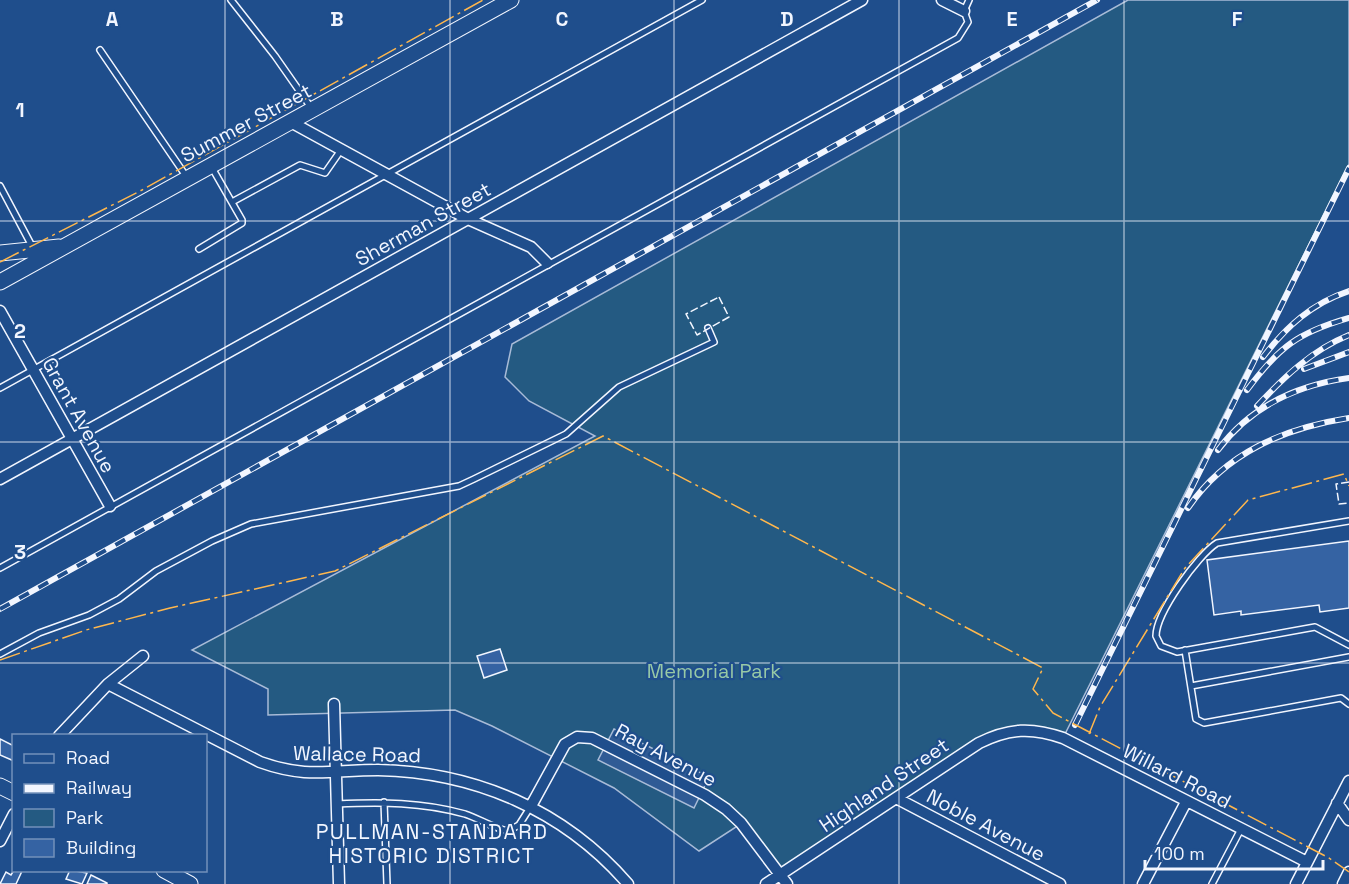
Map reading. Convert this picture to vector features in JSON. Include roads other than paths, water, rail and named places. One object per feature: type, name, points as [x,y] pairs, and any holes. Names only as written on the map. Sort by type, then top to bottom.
[{"type":"street","name":"Summer Street","points":[[0,282],[511,0]]},
{"type":"street","name":"Sherman Street","points":[[0,478],[862,0]]},
{"type":"street","points":[[942,0],[964,11]]},
{"type":"street","points":[[289,121],[468,219],[531,246],[547,263]]},
{"type":"street","points":[[0,253],[68,246]]},
{"type":"street","name":"Grant Avenue","points":[[0,311],[110,506]]},
{"type":"street","points":[[60,734],[108,684],[143,656]]},
{"type":"street","name":"Wallace Road","points":[[108,684],[205,734]]},
{"type":"street","points":[[334,704],[339,884]]},
{"type":"street","name":"Highland Street","points":[[766,884],[783,880],[896,798],[979,743],[997,734],[1027,729]]},
{"type":"street","name":"Willard Road","points":[[1027,729],[1063,738],[1307,862]]},
{"type":"street","name":"Wallace Road","points":[[207,735],[260,762],[293,773],[370,770],[436,775],[468,782],[531,806],[589,844],[628,884]]},
{"type":"street","name":"Ray Avenue","points":[[531,806],[565,744],[577,737],[592,738],[705,795],[726,809],[741,823],[783,880]]},
{"type":"street","points":[[1296,884],[1349,782]]},
{"type":"street","name":"Noble Avenue","points":[[896,798],[1060,884]]},
{"type":"street","points":[[1143,884],[1186,802]]},
{"type":"street","points":[[1337,803],[1349,820]]},
{"type":"street","points":[[0,841],[12,818]]},
{"type":"street","points":[[168,872],[187,883]]},
{"type":"street","points":[[1343,884],[1349,872]]},
{"type":"lane","points":[[231,0],[275,56],[313,111]]},
{"type":"lane","points":[[0,388],[702,0]]},
{"type":"lane","points":[[0,568],[547,263],[628,222],[958,38],[968,22],[964,11],[969,0]]},
{"type":"lane","points":[[100,50],[187,178]]},
{"type":"lane","points":[[232,202],[300,165],[325,173],[341,150]]},
{"type":"lane","points":[[200,249],[242,223],[210,165]]},
{"type":"lane","points":[[0,186],[34,249]]},
{"type":"lane","points":[[0,654],[39,633],[119,599],[156,572],[212,541],[250,524],[448,488],[474,479],[566,434],[619,387],[714,342],[708,328]]},
{"type":"lane","points":[[1349,521],[1224,541],[1211,547],[1172,598],[1157,624],[1156,636],[1161,646],[1170,651],[1315,627],[1349,645]]},
{"type":"lane","points":[[1185,650],[1197,719],[1204,723],[1341,698],[1349,704]]},
{"type":"lane","points":[[1191,686],[1349,657]]},
{"type":"lane","points":[[337,804],[384,802],[444,809],[480,819],[508,831],[519,825],[531,806]]},
{"type":"lane","points":[[384,802],[387,884]]},
{"type":"lane","points":[[1212,884],[1241,829]]},
{"type":"railway","points":[[0,609],[1097,0]]},
{"type":"railway","points":[[1075,725],[1349,168]]},
{"type":"railway","points":[[1263,357],[1301,317],[1323,302],[1349,291]]},
{"type":"railway","points":[[1247,390],[1269,363],[1290,344],[1302,336],[1349,318]]},
{"type":"railway","points":[[1257,406],[1299,365],[1323,348],[1349,335]]},
{"type":"railway","points":[[1304,369],[1349,352]]},
{"type":"railway","points":[[1218,450],[1245,422],[1276,400],[1311,386],[1349,378]]},
{"type":"railway","points":[[1188,508],[1203,488],[1220,472],[1259,446],[1302,428],[1349,418]]},
{"type":"district","name":"PULLMAN-STANDARD HISTORIC DISTRICT","points":[[432,843]]},
{"type":"park label","name":"Memorial Park","points":[[714,671]]}]
